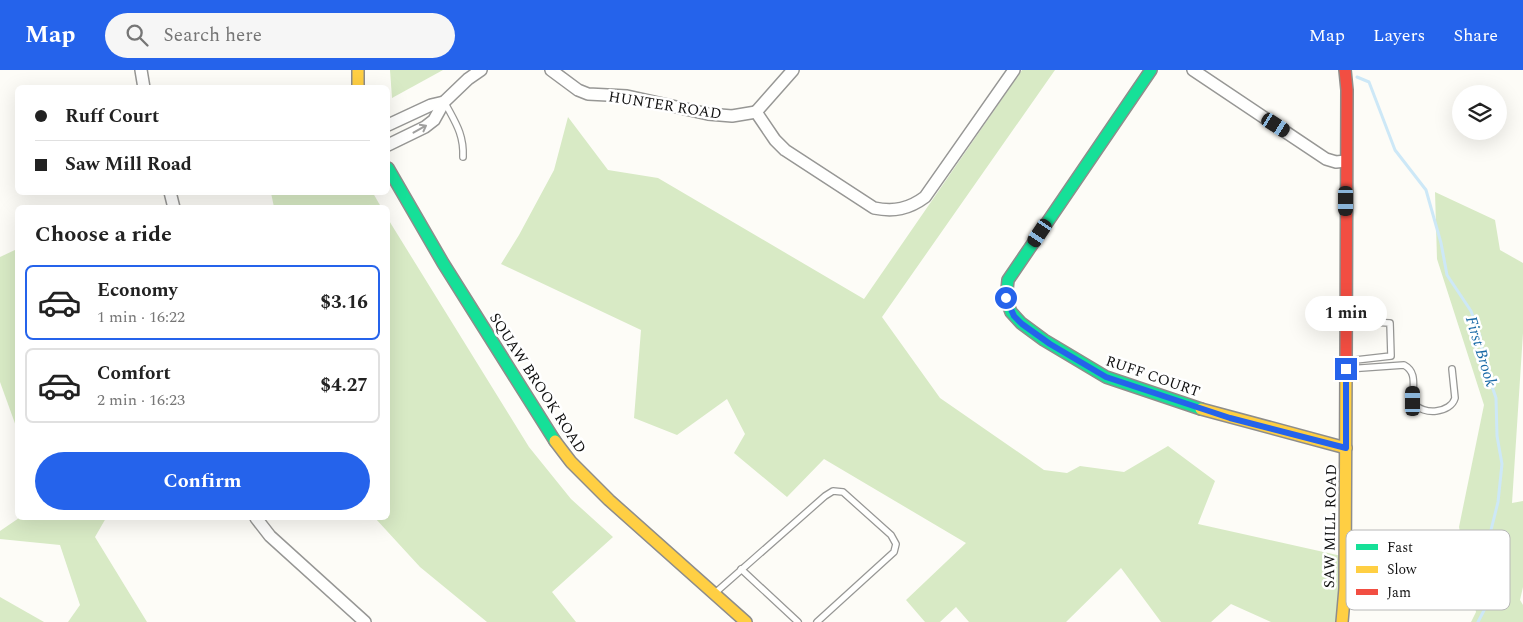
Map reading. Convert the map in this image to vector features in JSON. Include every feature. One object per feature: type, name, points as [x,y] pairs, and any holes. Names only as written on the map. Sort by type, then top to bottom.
[{"type":"street","points":[[141,70],[144,85]]},
{"type":"street","points":[[358,70],[358,85]]},
{"type":"street","points":[[390,144],[425,127],[434,120],[444,102],[468,79],[481,70]]},
{"type":"street","name":"HUNTER ROAD","points":[[551,70],[578,90],[588,94],[627,96],[708,114],[732,116],[756,112]]},
{"type":"street","points":[[793,70],[756,112],[785,150],[874,208],[888,211],[914,206],[925,197],[1014,70]]},
{"type":"street","name":"RUFF COURT","points":[[1151,70],[1008,280],[1006,289],[1009,308],[1022,324],[1050,344],[1106,377],[1230,418],[1346,448]]},
{"type":"street","points":[[1194,70],[1326,159],[1336,162],[1346,161]]},
{"type":"street","name":"SAW MILL ROAD","points":[[1342,622],[1347,365],[1347,90],[1345,70]]},
{"type":"street","points":[[390,124],[431,105],[444,102]]},
{"type":"street","name":"SQUAW BROOK ROAD","points":[[390,171],[443,263],[523,392],[571,462],[609,500],[746,622]]},
{"type":"street","points":[[258,520],[270,536],[365,622]]},
{"type":"lane","points":[[444,102],[460,132],[463,156]]},
{"type":"lane","points":[[1346,321],[1390,324],[1391,356],[1347,365]]},
{"type":"lane","points":[[1347,365],[1404,365],[1414,376],[1413,401],[1423,411],[1444,410],[1454,402],[1456,398],[1452,369]]},
{"type":"lane","points":[[713,594],[825,496],[833,491],[842,492],[891,536],[896,544],[894,552],[817,622]]},
{"type":"lane","points":[[741,569],[798,622]]},
{"type":"green space","points":[[390,70],[443,70],[392,98]]},
{"type":"green space","points":[[1022,70],[1055,70],[882,317],[940,398],[1044,470],[1067,473],[1080,466],[1124,472],[1168,446],[1215,481],[1198,524],[1346,557],[1337,622],[1271,622],[1231,604],[1211,622],[1161,622],[1121,568],[1066,622],[969,622],[956,607],[940,622],[925,622],[906,600],[966,543],[824,459],[787,497],[734,453],[745,434],[727,399],[677,435],[634,418],[641,330],[501,264],[554,170],[568,117],[608,170],[658,178],[864,299]]},
{"type":"green space","points":[[1435,192],[1495,220],[1500,250],[1523,263],[1523,333],[1512,503],[1523,501],[1523,587],[1520,600],[1523,605],[1523,622],[1471,622],[1476,610],[1510,610],[1510,530],[1460,530],[1484,405],[1437,259]]},
{"type":"green space","points":[[271,195],[374,195],[380,205],[274,205]]},
{"type":"green space","points":[[390,222],[529,447],[571,499],[613,537],[552,592],[576,622],[487,622],[420,567],[377,520],[390,520]]},
{"type":"green space","points":[[15,250],[15,423],[0,382],[0,257]]},
{"type":"green space","points":[[16,520],[105,520],[95,537],[147,622],[68,622],[80,605],[60,545],[0,539],[0,531]]},
{"type":"green space","points":[[0,597],[44,622],[0,622]]},
{"type":"waterway","name":"First Brook","points":[[1357,77],[1369,82],[1395,150],[1426,190],[1441,243],[1447,275],[1471,311],[1480,336],[1484,363],[1496,398],[1497,436],[1502,464],[1498,502],[1491,530]]},
{"type":"waterway","name":"First Brook","points":[[1478,622],[1484,610]]},
{"type":"traffic: fast","points":[[1151,70],[1008,280],[1006,299],[1011,312],[1021,323],[1044,340],[1106,377],[1201,409]]},
{"type":"traffic: fast","points":[[390,171],[443,263],[555,441]]},
{"type":"traffic: slow","points":[[358,70],[358,85]]},
{"type":"traffic: slow","points":[[1342,622],[1345,588],[1346,366]]},
{"type":"traffic: slow","points":[[1201,409],[1346,448]]},
{"type":"traffic: slow","points":[[555,441],[571,462],[609,500],[746,622]]},
{"type":"traffic: jam","points":[[1345,70],[1347,90],[1346,366]]},
{"type":"route","points":[[1006,298],[1009,308],[1022,324],[1050,344],[1106,377],[1230,418],[1346,448],[1346,369]]}]
